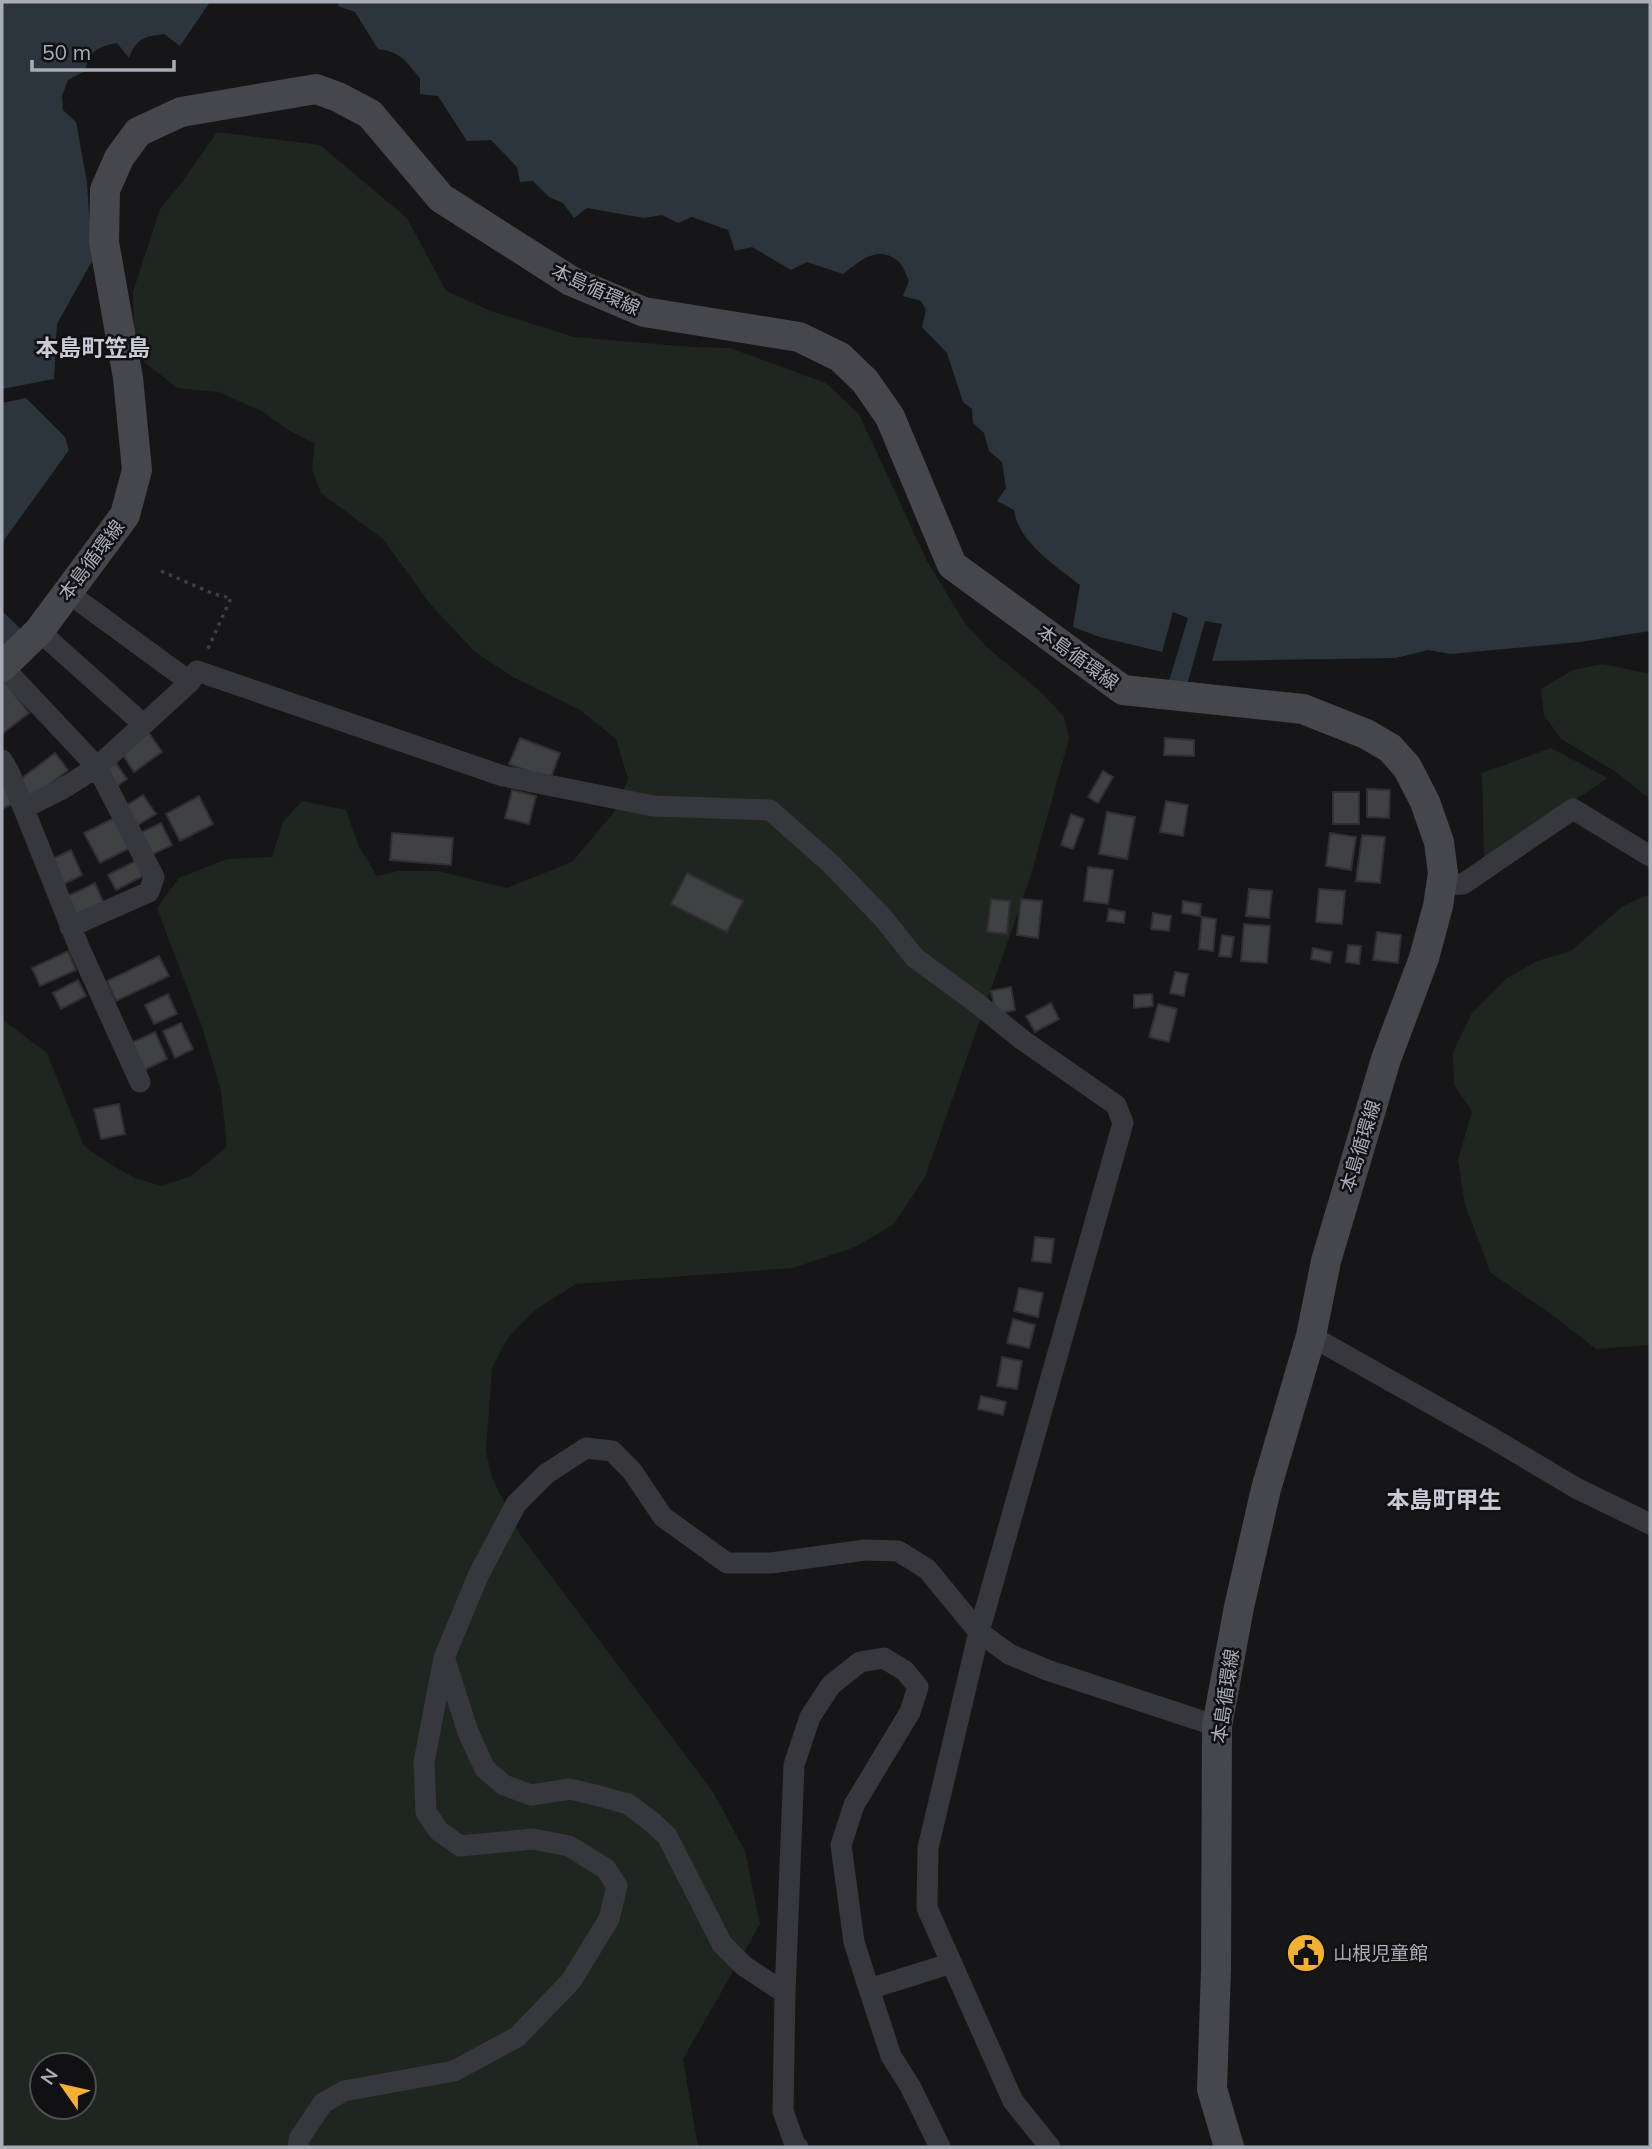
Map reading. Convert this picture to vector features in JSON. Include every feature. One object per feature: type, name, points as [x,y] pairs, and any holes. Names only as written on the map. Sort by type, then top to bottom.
[{"type":"main road","name":"本島循環線","points":[[2,667],[39,631],[125,515],[137,470],[128,378],[104,242],[105,190],[119,158],[138,132],[181,112],[316,89],[370,114],[440,198],[571,281],[644,312],[799,337],[840,358],[865,381],[890,417],[952,565],[1123,690],[1303,709],[1366,734],[1390,748],[1407,767],[1425,802],[1439,842],[1443,873],[1438,906],[1424,958],[1386,1059],[1326,1261],[1311,1336],[1266,1489],[1239,1607],[1217,1726],[1216,1969],[1212,2089],[1229,2147]]},
{"type":"street","points":[[67,592],[193,676],[503,776],[653,806],[770,810],[831,864],[884,919],[915,958],[1024,1041],[1116,1105],[1122,1123],[978,1632],[928,1848],[928,1908],[1013,2101],[1050,2147]]},
{"type":"street","points":[[39,631],[143,724]]},
{"type":"street","points":[[2,667],[97,767],[154,877],[149,892],[70,927]]},
{"type":"street","points":[[24,808],[97,767],[193,676]]},
{"type":"street","points":[[2,760],[24,808],[70,927],[140,1082]]},
{"type":"street","points":[[1441,885],[1463,884],[1573,809],[1650,856]]},
{"type":"street","points":[[1311,1336],[1576,1488],[1650,1524]]},
{"type":"street","points":[[298,2147],[299,2140],[323,2103],[344,2091],[454,2071],[517,2036],[571,1981],[609,1919],[617,1886],[606,1869],[569,1846],[533,1839],[460,1846],[439,1831],[426,1812],[424,1762],[444,1658],[478,1576],[516,1504],[545,1474],[586,1448],[612,1451],[632,1471],[663,1517],[727,1563],[771,1563],[865,1550],[898,1551],[927,1569],[978,1632],[1009,1654],[1047,1670],[1217,1726]]},
{"type":"street","points":[[444,1658],[468,1732],[485,1769],[504,1784],[531,1795],[570,1789],[628,1804],[667,1836],[722,1944],[744,1966],[785,1993]]},
{"type":"street","points":[[798,2147],[783,2111],[794,1765],[810,1717],[831,1685],[860,1662],[884,1658],[905,1671],[918,1687],[910,1712],[854,1805],[841,1844],[854,1942],[869,1989],[891,2056],[910,2086],[940,2147]]},
{"type":"street","points":[[869,1989],[952,1963]]},
{"type":"path","points":[[160,571],[214,594],[231,598],[193,676]]},
{"type":"shaded area","points":[[2,2],[210,2],[180,46],[164,34],[151,36],[135,46],[129,58],[117,43],[104,46],[92,54],[85,71],[68,80],[62,96],[63,110],[76,122],[87,182],[92,261],[57,324],[54,379],[2,389]]},
{"type":"shaded area","points":[[339,2],[1650,2],[1650,631],[1580,642],[1450,654],[1428,650],[1396,658],[1212,661],[1222,624],[1205,621],[1187,685],[1169,681],[1188,618],[1173,612],[1162,652],[1100,637],[1073,627],[1080,585],[1030,543],[1017,522],[1014,510],[997,501],[1006,488],[1002,462],[989,451],[984,433],[973,423],[972,409],[963,402],[947,353],[922,327],[926,310],[921,301],[903,296],[909,281],[898,261],[890,256],[876,254],[862,260],[843,274],[807,262],[791,270],[752,247],[735,251],[728,230],[692,217],[678,223],[662,215],[644,218],[587,208],[574,218],[563,203],[549,197],[533,181],[520,182],[517,167],[491,140],[467,141],[438,96],[420,94],[420,78],[398,55],[378,49],[355,12],[338,6]]},
{"type":"shaded area","points":[[217,132],[320,145],[407,218],[446,291],[491,311],[574,337],[730,348],[826,383],[859,414],[926,559],[964,622],[989,649],[1042,693],[1064,717],[1069,739],[1030,878],[925,1177],[894,1224],[855,1247],[793,1268],[576,1284],[535,1310],[507,1339],[492,1368],[486,1451],[492,1478],[521,1536],[713,1792],[745,1851],[760,1924],[683,2059],[698,2147],[2,2147],[2,1019],[47,1053],[84,1146],[135,1178],[161,1186],[191,1176],[227,1147],[221,1091],[202,1027],[157,908],[179,878],[227,859],[272,857],[283,822],[302,801],[346,810],[359,847],[377,876],[398,871],[438,871],[507,888],[572,862],[615,811],[628,779],[616,739],[580,710],[513,677],[475,652],[431,605],[383,539],[321,493],[312,470],[315,444],[288,430],[262,411],[218,392],[177,388],[143,361],[134,336],[133,292],[160,209]]},
{"type":"shaded area","points":[[26,398],[65,437],[69,450],[2,543],[2,403]]},
{"type":"shaded area","points":[[2,611],[22,630],[2,649]]},
{"type":"shaded area","points":[[1603,664],[1650,674],[1650,799],[1616,772],[1561,739],[1544,715],[1541,689],[1573,670]]},
{"type":"shaded area","points":[[1551,748],[1608,778],[1484,860],[1482,773]]},
{"type":"shaded area","points":[[1650,894],[1650,1345],[1596,1349],[1491,1273],[1465,1205],[1458,1160],[1472,1111],[1454,1085],[1453,1052],[1472,1013],[1507,978],[1537,961],[1571,951],[1623,906]]},
{"type":"building","points":[[4,680],[29,713],[2,734],[2,682]]},
{"type":"building","points":[[149,733],[162,752],[134,772],[121,752]]},
{"type":"building","points":[[520,738],[560,753],[550,780],[509,764]]},
{"type":"building","points":[[1165,738],[1194,740],[1194,756],[1164,755]]},
{"type":"building","points":[[55,753],[68,770],[31,799],[18,781]]},
{"type":"building","points":[[115,762],[127,779],[111,790],[99,772]]},
{"type":"building","points":[[1103,771],[1113,777],[1098,803],[1088,797]]},
{"type":"building","points":[[5,786],[12,804],[2,809],[2,787]]},
{"type":"building","points":[[1367,789],[1390,790],[1389,818],[1367,817]]},
{"type":"building","points":[[512,790],[536,796],[529,824],[505,818]]},
{"type":"building","points":[[1333,792],[1359,792],[1359,824],[1333,824]]},
{"type":"building","points":[[143,795],[156,814],[136,826],[124,807]]},
{"type":"building","points":[[199,796],[213,824],[180,841],[166,814]]},
{"type":"building","points":[[1166,801],[1188,805],[1183,836],[1160,832]]},
{"type":"building","points":[[1107,812],[1135,817],[1127,859],[1099,854]]},
{"type":"building","points":[[1071,814],[1084,819],[1073,849],[1061,845]]},
{"type":"building","points":[[116,817],[132,847],[100,863],[84,833]]},
{"type":"building","points":[[161,823],[172,845],[151,855],[140,833]]},
{"type":"building","points":[[392,833],[453,838],[451,865],[390,860]]},
{"type":"building","points":[[1330,833],[1356,837],[1351,870],[1326,866]]},
{"type":"building","points":[[1362,835],[1385,837],[1380,883],[1356,881]]},
{"type":"building","points":[[71,850],[82,875],[64,884],[52,859]]},
{"type":"building","points":[[137,860],[145,875],[116,890],[108,875]]},
{"type":"building","points":[[1088,867],[1113,870],[1108,904],[1084,901]]},
{"type":"building","points":[[687,873],[743,901],[727,932],[671,904]]},
{"type":"building","points":[[95,883],[105,906],[76,920],[66,897]]},
{"type":"building","points":[[1249,889],[1272,891],[1269,918],[1246,916]]},
{"type":"building","points":[[1319,889],[1345,891],[1342,924],[1316,922]]},
{"type":"building","points":[[991,899],[1010,901],[1007,934],[987,932]]},
{"type":"building","points":[[1021,899],[1042,901],[1038,938],[1017,935]]},
{"type":"building","points":[[1183,901],[1201,904],[1200,916],[1182,913]]},
{"type":"building","points":[[1109,909],[1125,912],[1124,923],[1107,921]]},
{"type":"building","points":[[1153,913],[1171,916],[1169,931],[1151,929]]},
{"type":"building","points":[[1202,917],[1216,919],[1213,951],[1199,949]]},
{"type":"building","points":[[1244,924],[1270,926],[1267,963],[1241,961]]},
{"type":"building","points":[[1377,932],[1401,935],[1398,963],[1373,960]]},
{"type":"building","points":[[1222,935],[1234,937],[1231,957],[1219,956]]},
{"type":"building","points":[[1348,945],[1361,946],[1359,964],[1346,962]]},
{"type":"building","points":[[1313,948],[1332,952],[1330,963],[1311,959]]},
{"type":"building","points":[[68,951],[76,970],[40,986],[32,968]]},
{"type":"building","points":[[159,956],[169,976],[116,1001],[107,981]]},
{"type":"building","points":[[1175,972],[1188,974],[1184,996],[1170,993]]},
{"type":"building","points":[[78,980],[86,996],[61,1009],[53,993]]},
{"type":"building","points":[[1011,987],[1015,1010],[996,1014],[991,991]]},
{"type":"building","points":[[168,994],[177,1014],[154,1024],[145,1005]]},
{"type":"building","points":[[1152,994],[1153,1006],[1134,1008],[1134,995]]},
{"type":"building","points":[[1051,1003],[1059,1019],[1035,1032],[1026,1016]]},
{"type":"building","points":[[1158,1004],[1177,1009],[1169,1042],[1149,1037]]},
{"type":"building","points":[[181,1023],[193,1049],[175,1058],[163,1031]]},
{"type":"building","points":[[155,1032],[167,1059],[144,1070],[131,1043]]},
{"type":"building","points":[[119,1104],[125,1134],[101,1139],[94,1109]]},
{"type":"building","points":[[1035,1237],[1054,1239],[1051,1263],[1032,1261]]},
{"type":"building","points":[[1019,1288],[1043,1293],[1038,1317],[1014,1311]]},
{"type":"building","points":[[1013,1319],[1035,1325],[1029,1348],[1007,1343]]},
{"type":"building","points":[[1002,1357],[1022,1361],[1017,1389],[997,1386]]},
{"type":"building","points":[[981,1396],[1006,1402],[1003,1415],[978,1409]]},
{"type":"place","name":"山根児童館","points":[[1306,1953]]},
{"type":"district","name":"本島町笠島","points":[[93,348]]},
{"type":"district","name":"本島町甲生","points":[[1444,1500]]}]
